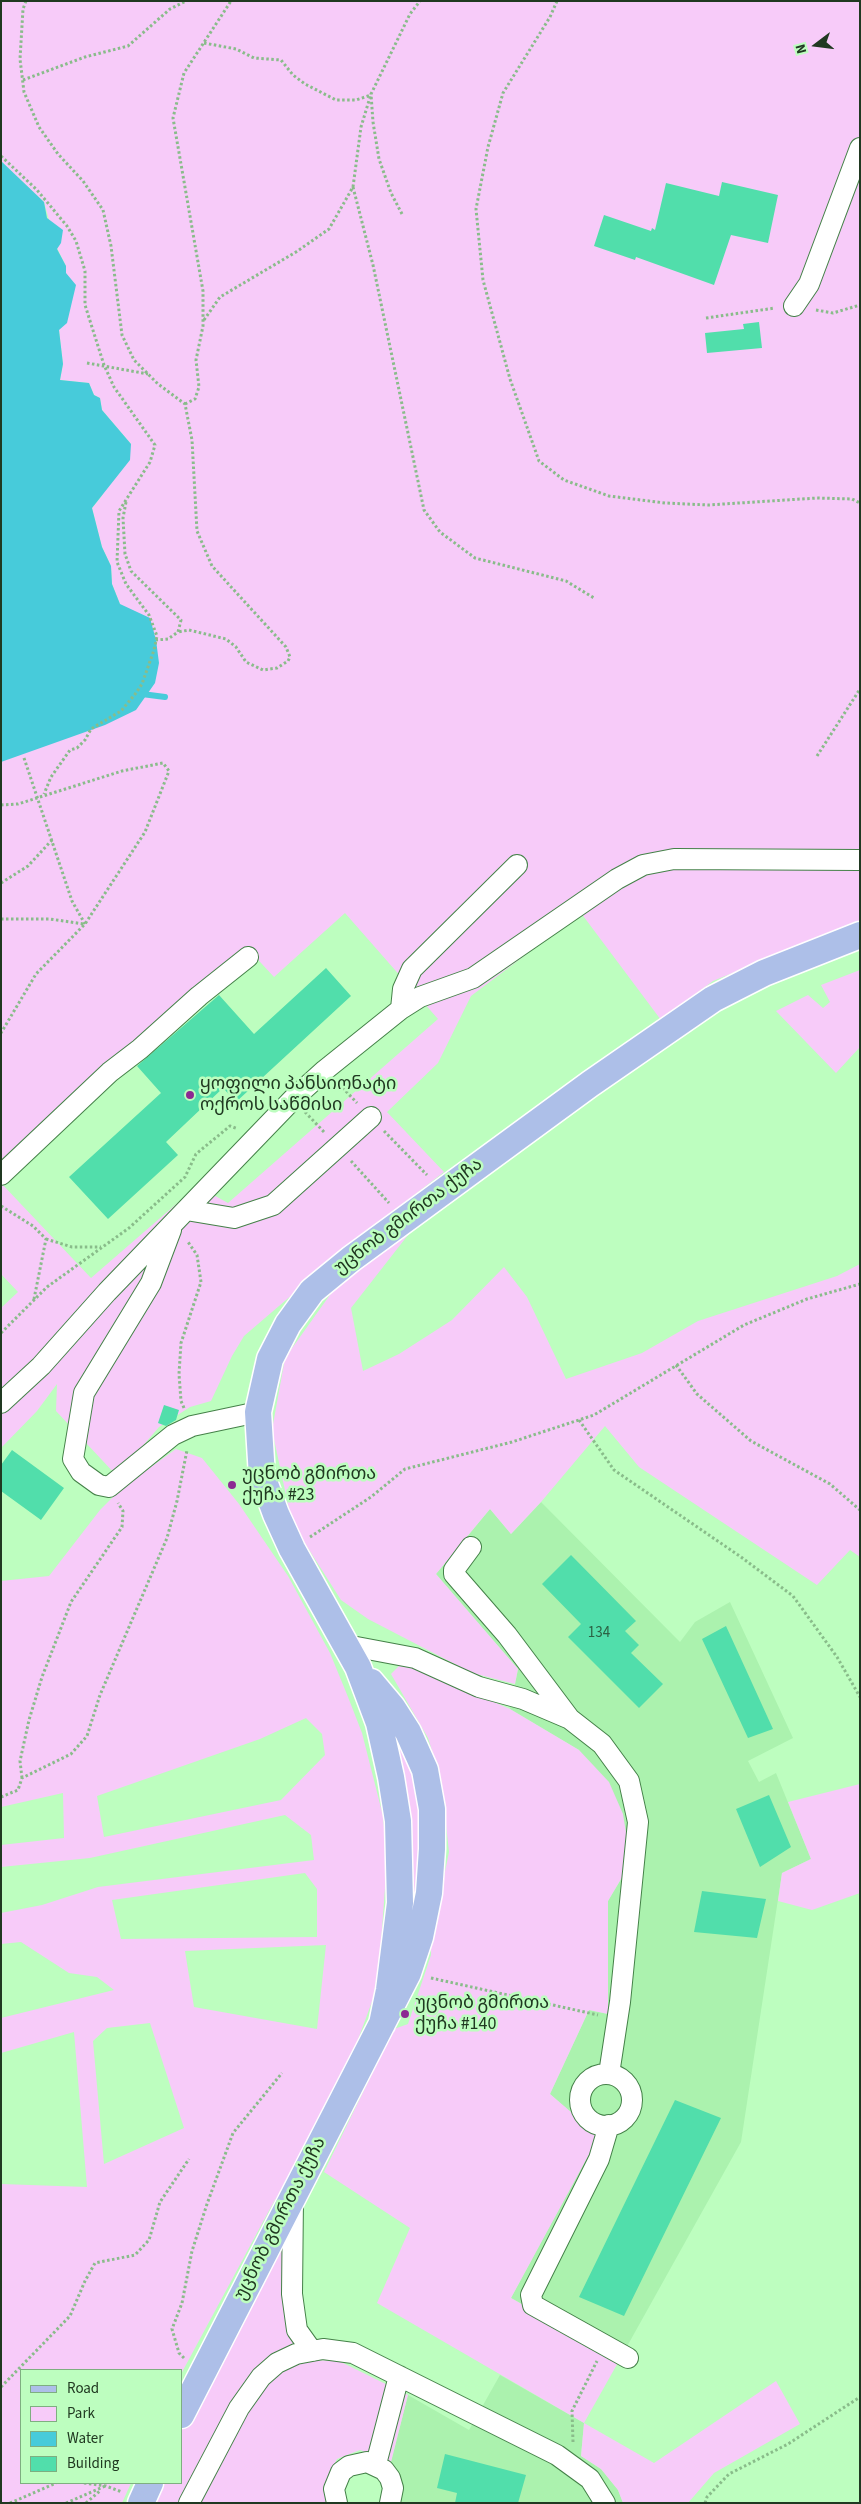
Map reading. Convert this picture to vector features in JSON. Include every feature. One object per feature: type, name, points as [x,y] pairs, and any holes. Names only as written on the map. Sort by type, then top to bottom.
[{"type":"main road","name":"უცნობ გმირთა ქუჩა","points":[[382,2024],[389,1990],[400,1904],[398,1821],[386,1746],[352,1656],[292,1549],[262,1476],[258,1412],[270,1359],[288,1324],[312,1292],[351,1259],[590,1084],[713,999],[764,973],[860,935]]},
{"type":"main road","name":"უცნობ გმირთა ქუჩა","points":[[182,2413],[408,1973],[420,1937],[429,1893],[432,1809],[425,1770],[408,1732],[392,1707],[352,1656]]},
{"type":"street","points":[[794,306],[808,284],[860,148]]},
{"type":"street","points":[[1,1403],[41,1366],[180,1216],[293,1099],[325,1070],[401,1009],[420,997],[473,978],[617,879],[643,865],[674,859],[860,860]]},
{"type":"street","points":[[401,1009],[403,989],[412,969],[517,865]]},
{"type":"street","points":[[1,1175],[110,1072],[140,1049],[199,996],[248,957]]},
{"type":"street","points":[[180,1216],[234,1218],[273,1205],[371,1117]]},
{"type":"street","points":[[180,1216],[151,1283],[84,1393],[73,1459],[81,1472],[99,1485],[109,1487],[173,1435],[192,1426],[258,1412]]},
{"type":"street","points":[[471,1547],[454,1570],[454,1574],[507,1635],[570,1718],[602,1744],[629,1781],[638,1822],[618,2020],[609,2074]]},
{"type":"street","points":[[352,1656],[415,1658],[479,1687],[523,1700],[570,1718]]},
{"type":"street","points":[[609,2074],[617,2076],[629,2088],[632,2104],[624,2118],[609,2126],[600,2125],[586,2116],[580,2100],[581,2091],[592,2077],[609,2074]]},
{"type":"street","points":[[609,2126],[599,2159],[531,2295],[532,2305],[628,2358]]},
{"type":"street","points":[[293,2195],[292,2294],[297,2330],[312,2351]]},
{"type":"street","points":[[189,2503],[239,2408],[261,2377],[277,2363],[296,2354],[324,2350],[353,2353],[557,2455],[590,2479],[604,2503]]},
{"type":"street","points":[[376,2464],[399,2376]]},
{"type":"street","points":[[337,2503],[334,2488],[341,2472],[358,2462],[376,2464],[384,2470],[390,2478],[393,2488],[390,2503]]},
{"type":"path","points":[[26,1],[23,9],[20,59],[24,92],[39,127],[58,154],[83,181],[103,210],[111,246],[122,335],[134,360],[158,384],[185,404],[192,440],[197,531],[212,566],[286,647],[290,657],[288,661],[277,668],[263,670],[246,662],[236,647],[226,639],[189,630],[178,632],[168,639],[156,640]]},
{"type":"path","points":[[22,80],[85,57],[128,46],[170,10],[186,1]]},
{"type":"path","points":[[185,404],[194,399],[198,387],[196,360],[204,321],[203,291],[172,118],[184,74],[231,1]]},
{"type":"path","points":[[420,1],[410,14],[371,94],[361,127],[353,187],[373,265],[424,510],[440,532],[475,558],[566,581],[594,598]]},
{"type":"path","points":[[557,1],[550,17],[503,93],[488,147],[476,209],[483,280],[510,379],[539,461],[564,480],[609,496],[665,503],[708,505],[817,498],[852,499],[860,503]]},
{"type":"path","points":[[204,43],[236,49],[254,58],[281,60],[293,75],[305,84],[336,100],[356,100],[371,94]]},
{"type":"path","points":[[371,94],[379,159],[391,193],[402,214]]},
{"type":"path","points":[[1,156],[37,190],[67,226],[76,241],[85,271],[85,305],[104,365],[114,387],[156,445],[150,462],[119,511],[117,562],[126,584],[150,615],[158,636],[142,684],[136,693],[121,711],[91,729],[85,740],[77,748],[70,750],[51,777],[44,794]]},
{"type":"path","points":[[204,321],[220,297],[296,252],[329,229],[353,187]]},
{"type":"path","points":[[87,362],[148,374]]},
{"type":"path","points":[[127,499],[123,518],[125,554],[131,571],[144,587],[177,614],[181,620],[178,632]]},
{"type":"path","points":[[817,756],[860,689]]},
{"type":"path","points":[[24,758],[72,901],[85,924]]},
{"type":"path","points":[[1,806],[18,804],[44,794],[86,784],[122,771],[163,763],[169,771],[145,832],[85,924],[36,974],[1,1033]]},
{"type":"path","points":[[1,883],[28,866],[52,840]]},
{"type":"path","points":[[1,919],[50,919],[85,924]]},
{"type":"path","points":[[1,1333],[47,1287],[129,1228],[185,1177],[196,1154],[230,1126]]},
{"type":"path","points":[[1,1206],[32,1226],[46,1239],[72,1246],[102,1247]]},
{"type":"path","points":[[22,1778],[71,1754],[87,1736],[100,1695],[167,1538],[177,1501],[192,1426],[181,1401],[180,1351],[201,1282],[197,1255],[180,1216]]},
{"type":"path","points":[[34,1301],[46,1239]]},
{"type":"path","points":[[292,1549],[371,1497],[405,1469],[512,1442],[594,1415],[744,1325],[807,1299],[860,1284]]},
{"type":"path","points":[[676,1365],[697,1394],[751,1441],[830,1484],[860,1510]]},
{"type":"path","points":[[579,1420],[614,1470],[733,1551],[793,1596],[837,1657],[860,1697]]},
{"type":"path","points":[[1,1797],[18,1790],[22,1778],[20,1761],[29,1720],[42,1677],[71,1602],[122,1527],[123,1511],[109,1487]]},
{"type":"path","points":[[408,1973],[618,2020]]},
{"type":"path","points":[[200,2375],[179,2353],[172,2329],[182,2303],[192,2251],[207,2204],[234,2133],[282,2073]]},
{"type":"path","points":[[1,2387],[70,2316],[84,2281],[95,2263],[135,2254],[149,2240],[160,2202],[189,2159]]},
{"type":"path","points":[[573,2467],[572,2411],[605,2345]]},
{"type":"path","points":[[705,2503],[707,2497],[729,2474],[788,2444],[860,2397]]},
{"type":"path","points":[[10,2503],[54,2484]]},
{"type":"path","points":[[91,2484],[144,2495]]},
{"type":"path","points":[[66,2503],[106,2486]]},
{"type":"path","points":[[86,2503],[106,2486]]},
{"type":"shaded area","points":[[541,1502],[680,1642],[695,1622],[730,1602],[793,1738],[748,1761],[759,1782],[776,1773],[811,1859],[782,1873],[741,2142],[620,2359],[511,2298],[598,2136],[550,2094],[589,2010],[608,2014],[608,1901],[627,1869],[579,1750],[510,1709],[518,1669],[436,1574],[490,1509],[511,1534]]},
{"type":"shaded area","points":[[500,2375],[584,2423],[581,2456],[601,2469],[618,2490],[623,2503],[399,2503],[401,2497],[397,2473],[391,2462],[408,2395],[469,2430]]},
{"type":"green space","points":[[1,1],[860,1],[860,921],[713,981],[661,1020],[581,913],[471,996],[438,1063],[387,1112],[444,1172],[356,1240],[244,1336],[232,1356],[211,1401],[190,1407],[159,1427],[117,1476],[56,1411],[57,1384],[37,1411],[1,1448],[1,1308],[18,1292],[1,1274],[1,1183],[91,1278],[197,1186],[228,1203],[438,1019],[345,913],[274,977],[249,950],[1,1166],[1,730],[120,604],[112,584],[111,566],[102,547],[92,508],[101,497],[131,444],[102,410],[100,398],[94,395],[89,383],[60,380],[63,364],[59,330],[66,266],[57,248],[44,202],[1,161]]},
{"type":"green space","points":[[860,970],[860,1047],[836,1073],[776,1011],[808,995],[823,1008],[830,1002],[821,985]]},
{"type":"green space","points":[[415,1226],[351,1308],[363,1371],[399,1354],[452,1320],[504,1267],[527,1297],[566,1379],[642,1353],[698,1321],[837,1276],[860,1264],[860,1557],[850,1550],[817,1585],[639,1467],[605,1426],[541,1502],[511,1534],[490,1509],[436,1574],[518,1669],[515,1684],[472,1673],[368,1619],[341,1600],[292,1523],[272,1430],[285,1358],[332,1292]]},
{"type":"green space","points":[[176,1449],[202,1458],[239,1504],[288,1576],[330,1653],[348,1697],[362,1733],[383,1816],[387,1861],[380,1957],[373,1999],[346,2072],[324,2117],[271,2207],[182,2372],[182,2369],[20,2369],[20,2484],[131,2484],[122,2503],[1,2503],[1,2184],[87,2187],[74,2032],[1,2053],[1,2018],[114,1990],[97,1977],[69,1973],[21,1942],[1,1944],[1,1913],[42,1905],[98,1887],[314,1860],[311,1835],[285,1815],[90,1858],[1,1867],[1,1845],[64,1838],[63,1793],[1,1807],[1,1581],[49,1576],[100,1510],[123,1487]],"holes":[[[306,1718],[322,1734],[325,1755],[281,1800],[104,1837],[97,1796],[260,1739]],[[305,1873],[317,1889],[317,1937],[121,1939],[112,1900]],[[326,1945],[317,2029],[194,2007],[185,1951]],[[150,2023],[184,2128],[104,2164],[93,2041],[107,2028]]]},
{"type":"green space","points":[[399,1666],[418,1669],[510,1709],[579,1750],[609,1782],[623,1814],[628,1845],[627,1869],[608,1901],[608,2014],[589,2010],[550,2094],[599,2136],[511,2298],[620,2359],[584,2423],[377,2303],[410,2228],[324,2172],[394,2029],[408,2024],[431,1955],[431,1940],[449,1852],[441,1779],[428,1738],[391,1674]]},
{"type":"green space","points":[[385,1712],[416,1768],[422,1840],[414,1916],[411,1846]]},
{"type":"green space","points":[[860,1784],[860,1893],[812,1910],[778,1901],[782,1873],[811,1859],[788,1802]]},
{"type":"green space","points":[[298,2216],[303,2318],[312,2336],[311,2360],[339,2361],[408,2395],[391,2462],[360,2450],[337,2459],[326,2482],[329,2503],[153,2503],[160,2484],[182,2484],[182,2429]]},
{"type":"green space","points":[[776,2381],[800,2424],[714,2473],[688,2503],[623,2503],[618,2490],[601,2469],[581,2456],[584,2423],[654,2463]]},
{"type":"water","points":[[1,161],[44,202],[47,218],[63,230],[61,243],[57,249],[66,266],[66,273],[76,285],[67,323],[59,330],[63,364],[60,380],[89,383],[94,395],[100,398],[102,410],[131,444],[130,460],[92,508],[102,547],[111,566],[112,584],[120,604],[150,618],[156,640],[159,663],[155,683],[136,710],[105,725],[1,762]]},
{"type":"building","points":[[722,182],[778,195],[768,243],[731,235],[714,285],[636,257],[635,260],[594,246],[604,215],[651,231],[652,228],[655,230],[666,183],[719,196]]},
{"type":"building","points":[[759,322],[762,348],[707,353],[705,333],[744,329],[743,324]]},
{"type":"building","name":"ყოფილი პანსიონატი ოქროს საწმისი","points":[[326,968],[351,996],[236,1102],[223,1088],[166,1142],[178,1155],[108,1219],[69,1177],[161,1093],[137,1066],[219,995],[254,1034]]},
{"type":"building","points":[[164,1405],[179,1410],[176,1420],[166,1426],[158,1423]]},
{"type":"building","points":[[12,1450],[64,1488],[41,1520],[1,1491],[1,1465]]},
{"type":"building","points":[[571,1555],[636,1621],[625,1631],[639,1645],[631,1653],[663,1684],[639,1708],[568,1637],[581,1624],[542,1584]]},
{"type":"building","points":[[726,1626],[773,1729],[748,1738],[702,1639]]},
{"type":"building","points":[[769,1795],[791,1847],[760,1867],[736,1809]]},
{"type":"building","points":[[702,1891],[766,1899],[757,1938],[694,1932]]},
{"type":"building","points":[[675,2100],[721,2118],[624,2316],[579,2297]]},
{"type":"building","points":[[445,2454],[526,2475],[518,2503],[455,2503],[457,2493],[437,2488]]},
{"type":"waterway","points":[[142,694],[165,697]]},
{"type":"place","name":"ყოფილი პანსიონატი ოქროს საწმისი","points":[[190,1095]]},
{"type":"place","name":"უცნობ გმირთა ქუჩა #23","points":[[232,1485]]},
{"type":"place","name":"უცნობ გმირთა ქუჩა #140","points":[[405,2014]]}]
